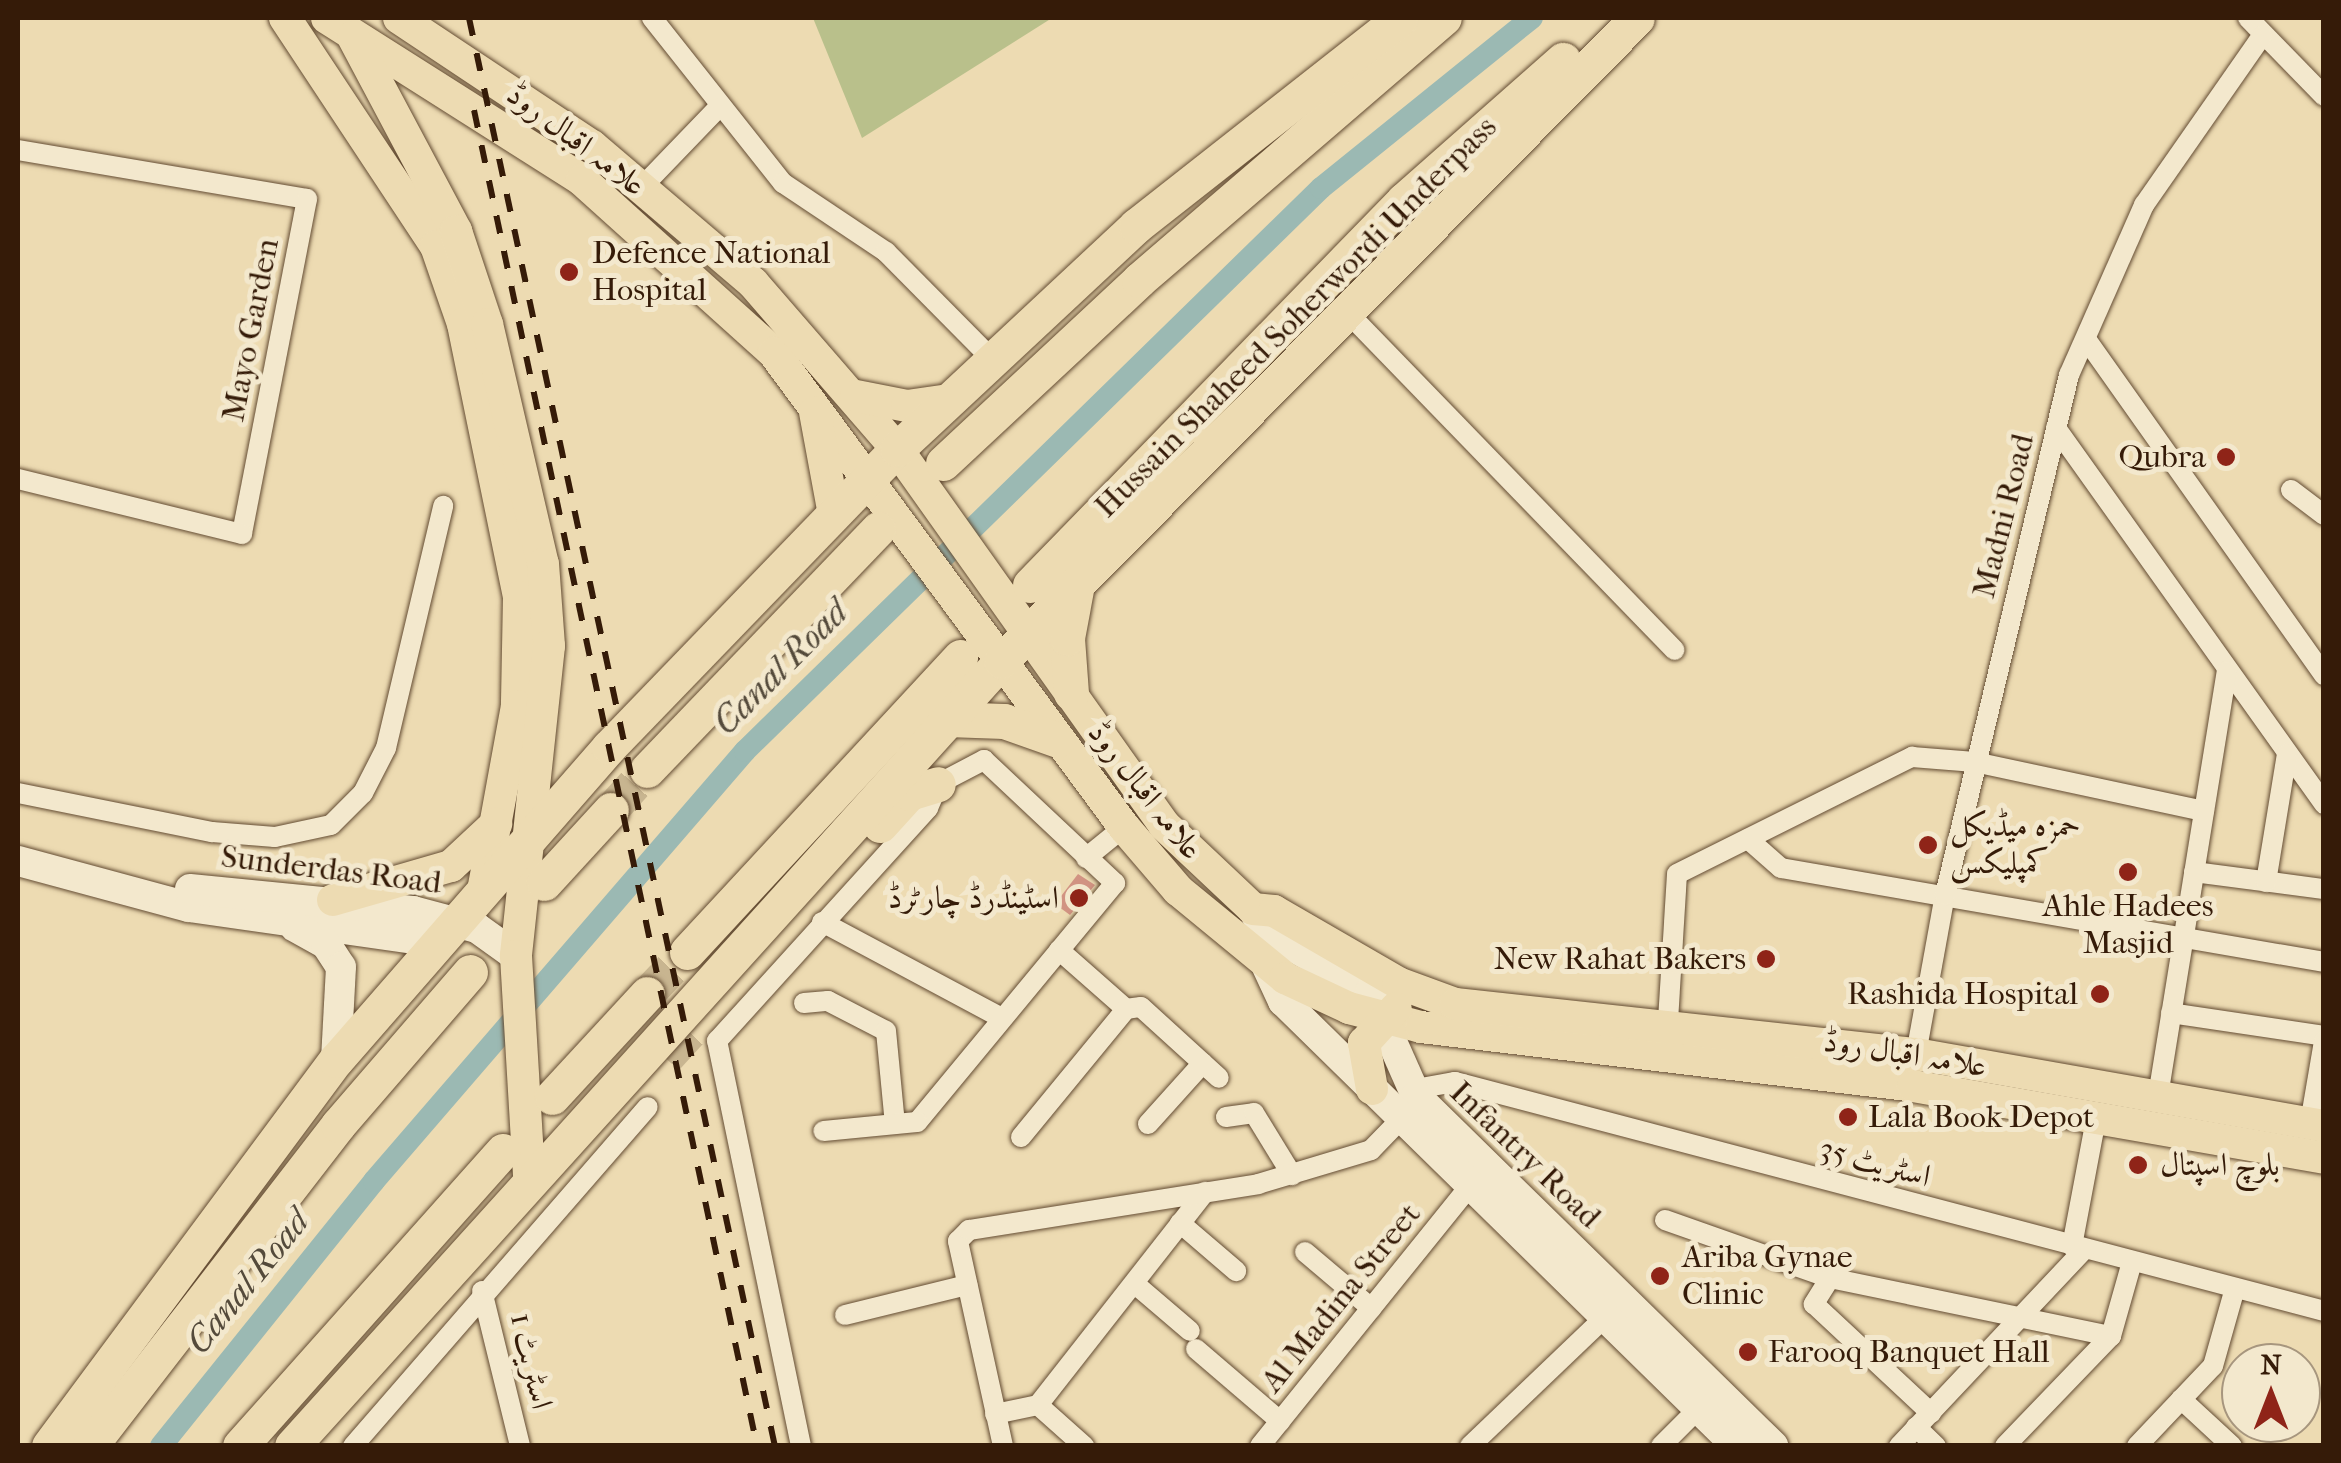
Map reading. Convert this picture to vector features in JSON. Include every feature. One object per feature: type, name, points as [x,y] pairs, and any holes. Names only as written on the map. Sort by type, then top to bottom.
[{"type":"highway","points":[[49,1446],[336,1060],[484,886],[510,830],[897,449],[1136,226],[1400,18]]},
{"type":"highway","points":[[942,463],[1139,280],[1444,18]]},
{"type":"highway","name":"Hussain Shaheed Soherwordi Underpass","points":[[1030,585],[1404,200],[1615,18]]},
{"type":"highway","points":[[292,1446],[530,1177],[947,719],[1636,18]]},
{"type":"highway","points":[[646,770],[894,530]]},
{"type":"highway","points":[[1071,693],[1067,638],[1078,583]]},
{"type":"highway","points":[[688,952],[960,657]]},
{"type":"highway","points":[[947,719],[1004,722],[1058,740]]},
{"type":"highway","points":[[698,1023],[910,793],[938,784]]},
{"type":"highway","points":[[544,883],[611,810]]},
{"type":"highway","points":[[90,1446],[338,1126],[470,972]]},
{"type":"highway","points":[[552,1097],[648,994]]},
{"type":"highway","points":[[314,1446],[666,1058]]},
{"type":"highway","points":[[240,1446],[503,1151]]},
{"type":"main road","points":[[285,18],[436,246],[463,324],[519,597],[510,830],[530,1177]]},
{"type":"main road","name":"علامہ اقبال روڈ","points":[[400,18],[592,146],[753,282],[856,396],[897,449],[1164,825],[1253,909],[1274,911],[1418,992],[1474,1008],[1737,1030],[1916,1054],[2158,1096],[2324,1158]]},
{"type":"main road","points":[[332,900],[452,866],[510,830],[549,646],[543,564],[487,324],[456,231],[347,23]]},
{"type":"main road","name":"علامہ اقبال روڈ","points":[[347,23],[582,180],[734,314],[811,397],[872,476],[894,530],[962,606],[1124,827],[1178,890],[1267,967],[1382,1019],[1731,1062],[2096,1119],[2246,1128],[2317,1124]]},
{"type":"main road","points":[[402,125],[410,97],[447,92]]},
{"type":"main road","points":[[856,396],[907,406],[949,400]]},
{"type":"main road","points":[[811,397],[834,515]]},
{"type":"main road","name":"Sunderdas Road","points":[[18,862],[127,886],[189,908],[278,920],[444,931]]},
{"type":"main road","name":"Sunderdas Road","points":[[127,886],[332,900],[444,931],[516,958]]},
{"type":"main road","name":"Infantry Road","points":[[1253,909],[1263,929],[1370,992],[1410,1090],[1649,1342],[1772,1446]]},
{"type":"main road","points":[[278,920],[326,944],[341,967],[336,1060]]},
{"type":"main road","name":"Infantry Road","points":[[1267,967],[1282,1001],[1468,1188],[1606,1317],[1649,1342],[1699,1408],[1738,1446]]},
{"type":"main road","points":[[1372,1089],[1364,1043],[1382,1019],[1418,992]]},
{"type":"main road","points":[[1731,1062],[1737,1030]]},
{"type":"street","points":[[652,18],[717,109],[783,183],[886,252],[993,360]]},
{"type":"street","points":[[2248,18],[2324,96]]},
{"type":"street","name":"Madni Road","points":[[1916,1054],[1945,895],[2056,428],[2086,340],[2144,205],[2262,36]]},
{"type":"street","points":[[642,188],[717,109]]},
{"type":"street","name":"Mayo Garden","points":[[18,150],[308,199],[242,534],[18,479]]},
{"type":"street","points":[[1346,311],[1674,650]]},
{"type":"street","points":[[2086,340],[2324,675]]},
{"type":"street","points":[[2056,428],[2324,804]]},
{"type":"street","points":[[2290,490],[2324,515]]},
{"type":"street","points":[[18,793],[212,832],[275,836],[331,825],[363,793],[386,748],[443,506]]},
{"type":"street","points":[[2292,631],[2324,655]]},
{"type":"street","points":[[2158,1096],[2227,672]]},
{"type":"street","points":[[2266,882],[2287,754]]},
{"type":"street","points":[[1668,1022],[1670,882],[1912,757],[1975,762],[2204,811]]},
{"type":"street","points":[[801,1446],[717,1041],[928,808],[938,784],[984,760],[1115,883],[916,1122],[823,1131]]},
{"type":"street","points":[[1086,858],[1124,827]]},
{"type":"street","points":[[1748,839],[1780,868],[2324,962]]},
{"type":"street","points":[[2194,872],[2324,890]]},
{"type":"street","points":[[822,922],[1002,1018]]},
{"type":"street","points":[[1060,950],[1126,1008],[1141,1007],[1211,1070],[1148,1124]]},
{"type":"street","points":[[804,1003],[828,1000],[886,1031],[895,1124]]},
{"type":"street","points":[[1021,1137],[1126,1008]]},
{"type":"street","points":[[2171,1013],[2324,1038],[2317,1124]]},
{"type":"street","name":"اسٹریٹ 35","points":[[1410,1090],[1455,1082],[2324,1311]]},
{"type":"street","points":[[353,1446],[482,1291],[648,1106]]},
{"type":"street","points":[[1226,1118],[1254,1112],[1292,1174]]},
{"type":"street","points":[[1899,1446],[2024,1316],[2078,1248],[2096,1119]]},
{"type":"street","points":[[1002,1446],[958,1240],[969,1230],[1292,1174],[1371,1150],[1401,1120]]},
{"type":"street","name":"Al Madina Street","points":[[1260,1446],[1468,1188]]},
{"type":"street","points":[[996,1414],[1038,1405],[1204,1192]]},
{"type":"street","points":[[1665,1220],[1830,1278],[2111,1336]]},
{"type":"street","points":[[1180,1223],[1236,1270]]},
{"type":"street","points":[[1305,1252],[1371,1308]]},
{"type":"street","points":[[2005,1446],[2111,1336],[2132,1262]]},
{"type":"street","points":[[1830,1278],[1814,1304],[1924,1420],[1936,1446]]},
{"type":"street","points":[[1135,1284],[1280,1421]]},
{"type":"street","points":[[845,1315],[967,1285]]},
{"type":"street","points":[[2137,1446],[2212,1366],[2235,1288]]},
{"type":"street","name":"اسٹریٹ 1","points":[[482,1291],[520,1446]]},
{"type":"street","points":[[1470,1446],[1606,1317]]},
{"type":"street","points":[[2181,1399],[2232,1446]]},
{"type":"street","points":[[1038,1405],[1084,1446]]},
{"type":"street","points":[[1661,1446],[1699,1408]]},
{"type":"green space","points":[[813,18],[1052,18],[862,138]]},
{"type":"building","name":"اسٹینڈرڈ چارٹرڈ","points":[[1078,874],[1095,885],[1070,915],[1055,904]]},
{"type":"waterway","name":"Canal Road","points":[[161,1446],[374,1181],[745,751],[1321,188],[1532,18]]},
{"type":"tunnel","points":[[611,810],[647,770]]},
{"type":"tunnel","points":[[647,994],[687,952]]},
{"type":"tunnel","points":[[666,1058],[698,1023]]},
{"type":"railway","points":[[469,18],[775,1446]]},
{"type":"railway","points":[[474,110],[757,1446]]},
{"type":"place","name":"Defence National Hospital","points":[[569,272]]},
{"type":"place","name":"Qubra","points":[[2226,457]]},
{"type":"place","name":"حمزہ میڈیکل کمپلیکس","points":[[1928,845]]},
{"type":"place","name":"Ahle Hadees Masjid","points":[[2128,872]]},
{"type":"place","name":"اسٹینڈرڈ چارٹرڈ","points":[[1079,898]]},
{"type":"place","name":"New Rahat Bakers","points":[[1766,959]]},
{"type":"place","name":"Rashida Hospital","points":[[2100,994]]},
{"type":"place","name":"Lala Book Depot","points":[[1848,1117]]},
{"type":"place","name":"بلوچ اسپتال","points":[[2138,1165]]},
{"type":"place","name":"Ariba Gynae Clinic","points":[[1660,1276]]},
{"type":"place","name":"Farooq Banquet Hall","points":[[1748,1352]]}]
